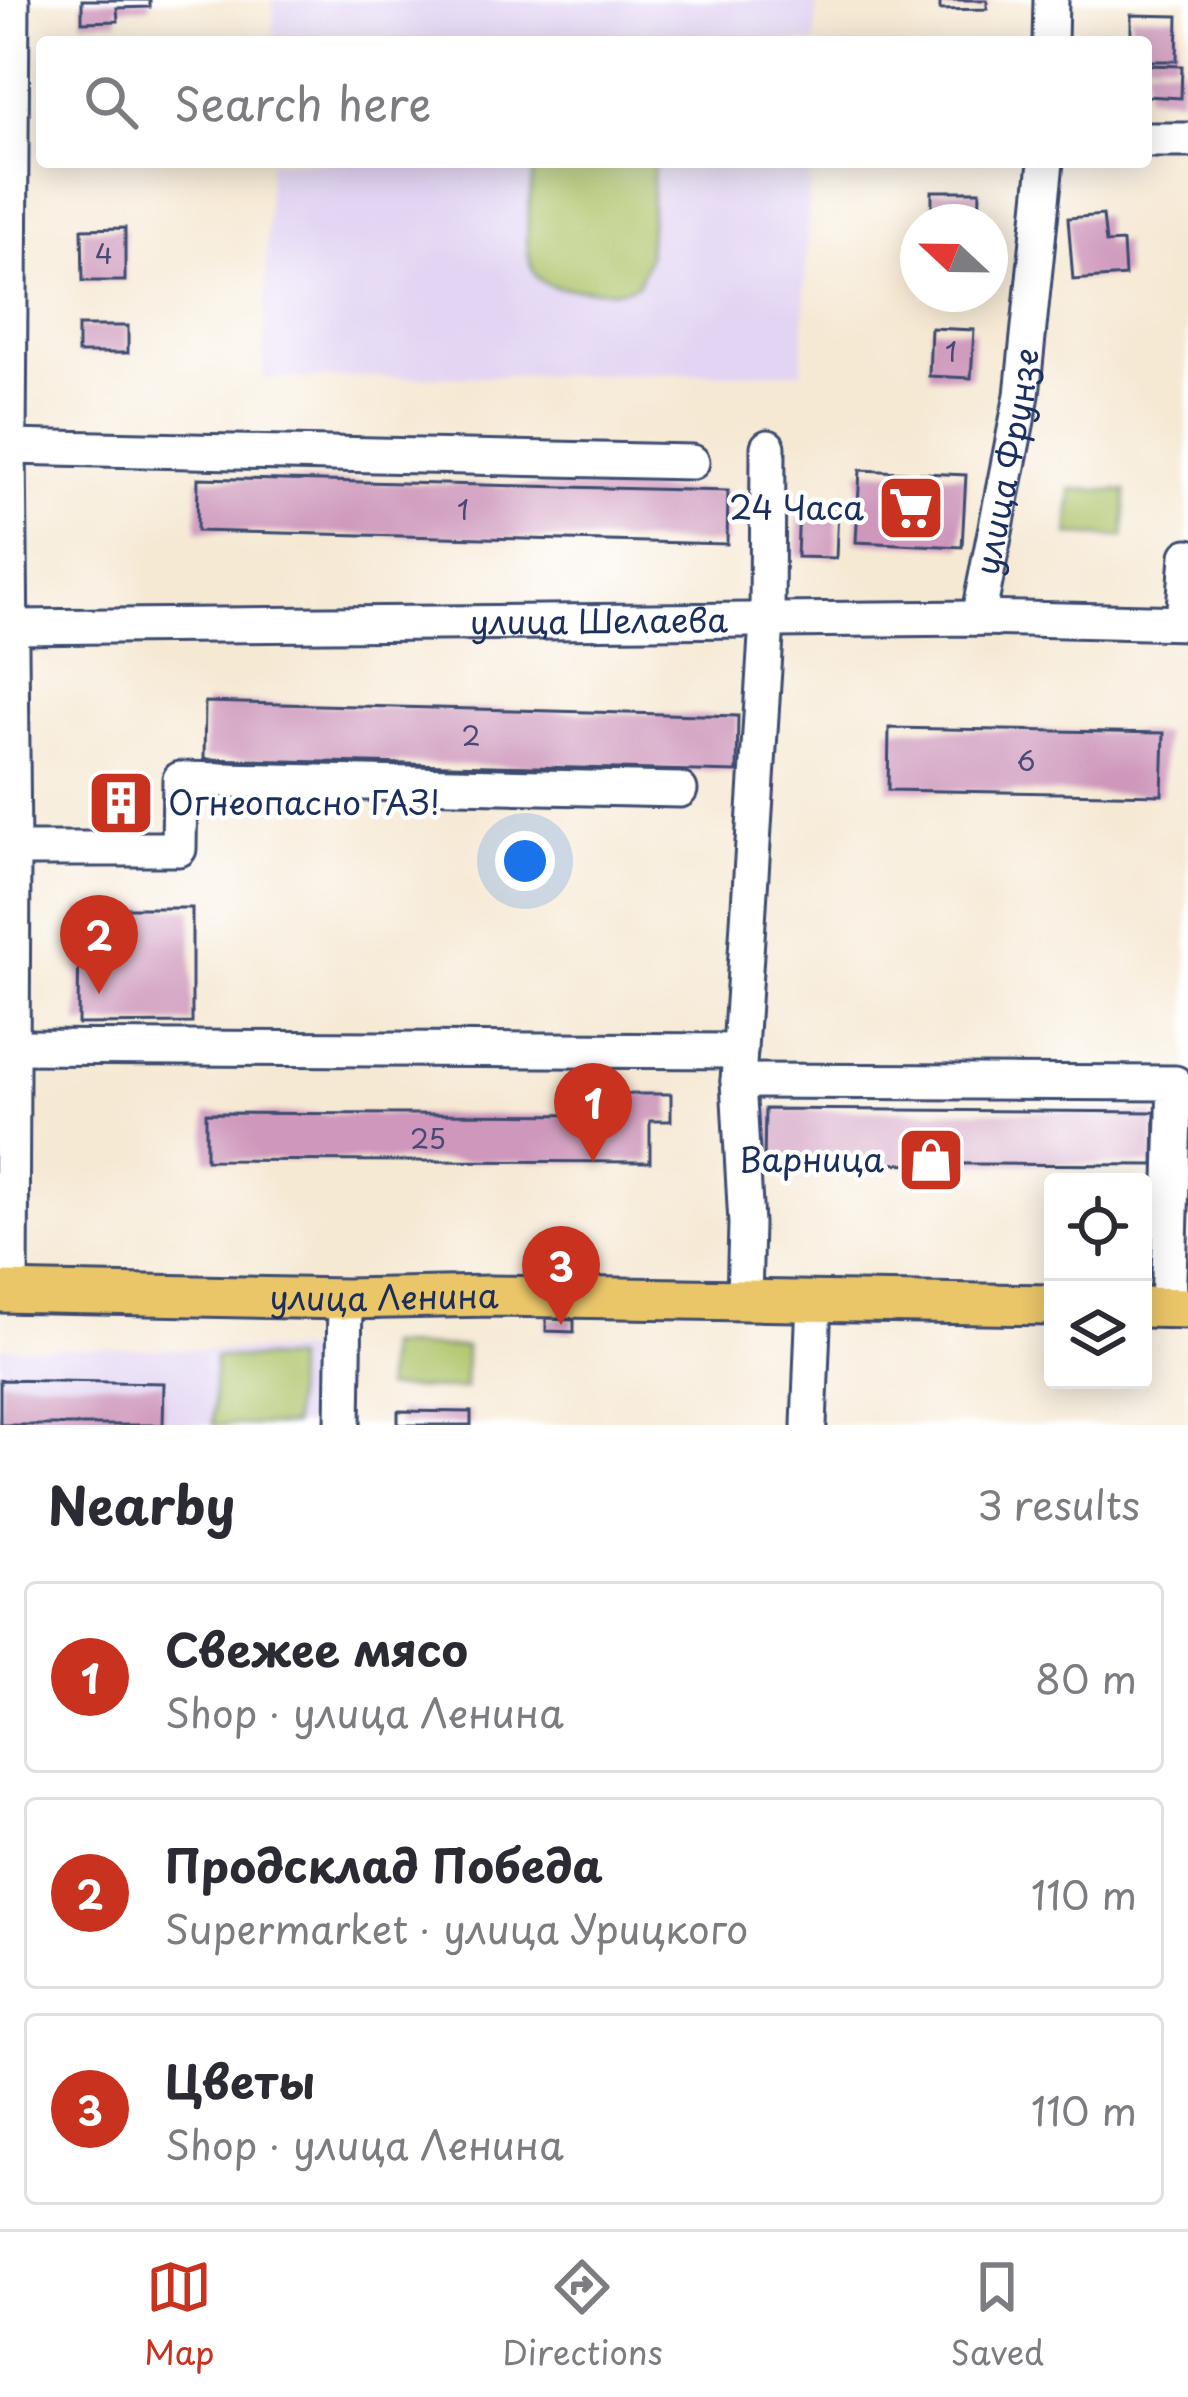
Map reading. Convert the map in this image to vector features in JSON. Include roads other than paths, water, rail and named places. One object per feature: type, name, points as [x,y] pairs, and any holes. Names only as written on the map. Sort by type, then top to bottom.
[{"type":"main road","name":"улица Ленина","points":[[6,1292],[345,1300],[490,1296],[1044,1305]]},
{"type":"street","points":[[6,1292],[13,1047],[7,953],[13,849],[11,627],[5,540],[12,0]]},
{"type":"street","points":[[1050,36],[1051,0]]},
{"type":"street","points":[[1152,140],[1188,140]]},
{"type":"street","name":"улица Фрунзе","points":[[978,618],[1022,394],[1045,168]]},
{"type":"street","points":[[9,447],[692,461]]},
{"type":"street","points":[[744,1299],[746,1223],[739,1066],[767,621],[768,447]]},
{"type":"street","points":[[1186,622],[1188,556]]},
{"type":"street","name":"улица Шелаева","points":[[11,627],[978,618],[1186,622]]},
{"type":"street","points":[[13,849],[179,849],[180,779],[680,790]]},
{"type":"street","points":[[13,1047],[1174,1083],[1166,1308]]},
{"type":"street","points":[[344,1425],[345,1300]]},
{"type":"street","points":[[809,1425],[814,1300]]},
{"type":"place","name":"24 Часа","points":[[911,508]]},
{"type":"place","name":"Огнеопасно ГАЗ!","points":[[121,803]]},
{"type":"place","name":"Продсклад Победа","points":[[99,994]]},
{"type":"place","name":"Варница","points":[[931,1160]]},
{"type":"place","name":"Свежее мясо","points":[[593,1162]]},
{"type":"place","name":"Цветы","points":[[561,1325]]}]
